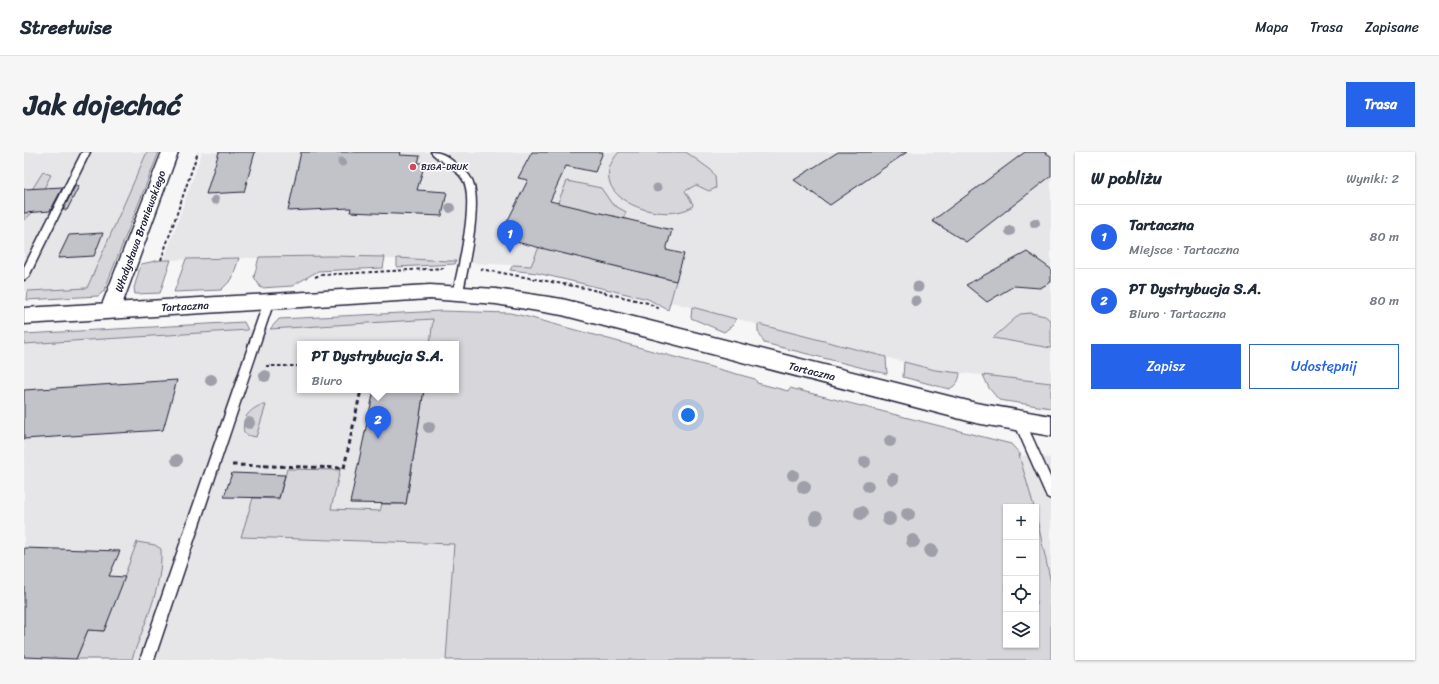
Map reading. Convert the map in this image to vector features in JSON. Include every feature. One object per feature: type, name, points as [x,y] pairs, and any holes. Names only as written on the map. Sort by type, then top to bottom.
[{"type":"street","name":"Władysława Broniewskiego","points":[[110,310],[170,152]]},
{"type":"street","name":"Tartaczna","points":[[24,316],[269,301],[458,292],[496,295],[562,307],[894,393],[1020,422],[1051,426]]},
{"type":"lane","points":[[24,276],[86,152]]},
{"type":"lane","points":[[435,152],[463,174],[470,184],[472,204],[458,292]]},
{"type":"lane","points":[[147,660],[269,301]]},
{"type":"lane","points":[[1020,422],[1051,493]]},
{"type":"path","points":[[161,260],[198,152]]},
{"type":"path","points":[[247,366],[297,366]]},
{"type":"path","points":[[213,465],[344,468],[360,393]]},
{"type":"shaded area","points":[[24,152],[147,152],[87,288],[24,291]]},
{"type":"shaded area","points":[[147,152],[159,152],[104,291],[98,296],[27,300],[28,291],[87,288]]},
{"type":"shaded area","points":[[202,152],[1047,152],[1051,155],[1051,383],[935,370],[531,266],[330,256],[164,260]]},
{"type":"shaded area","points":[[619,152],[686,152],[711,170],[715,176],[716,188],[709,191],[696,185],[685,191],[693,204],[692,207],[678,212],[661,212],[644,209],[628,203],[616,193],[609,181],[610,167]]},
{"type":"shaded area","points":[[43,172],[51,175],[30,215],[24,220],[24,202]]},
{"type":"shaded area","points":[[567,181],[601,188],[612,204],[626,212],[623,219],[554,251],[676,281],[668,310],[648,299],[537,273],[510,270],[513,265],[531,266]]},
{"type":"shaded area","points":[[259,257],[385,257],[383,268],[318,271],[292,286],[261,288],[254,277]]},
{"type":"shaded area","points":[[239,258],[232,279],[221,290],[174,292],[186,259]]},
{"type":"shaded area","points":[[397,258],[456,261],[455,264],[397,267]]},
{"type":"shaded area","points":[[161,260],[171,260],[160,293],[135,294],[134,288],[141,264]]},
{"type":"shaded area","points":[[692,307],[736,319],[733,325],[724,332],[691,318]]},
{"type":"shaded area","points":[[442,311],[510,313],[755,379],[757,383],[788,391],[790,388],[1011,444],[1021,455],[1019,455],[1033,504],[1003,504],[1003,648],[1039,648],[1039,529],[1051,583],[1051,660],[446,660],[454,544],[241,537],[253,498],[279,499],[287,469],[340,470],[331,509],[380,511],[382,504],[406,504],[424,393],[459,393],[459,341],[430,341],[433,319],[270,329],[279,319]]},
{"type":"shaded area","points":[[1031,313],[1045,316],[1051,321],[1051,348],[993,338],[1020,314]]},
{"type":"shaded area","points":[[510,314],[1019,455],[1051,458],[1051,660],[24,660],[24,344]]},
{"type":"shaded area","points":[[244,322],[248,330],[24,344],[24,334]]},
{"type":"shaded area","points":[[758,324],[886,357],[887,374],[764,343],[758,331]]},
{"type":"shaded area","points":[[904,362],[935,370],[960,373],[959,378],[956,384],[949,389],[903,377]]},
{"type":"shaded area","points":[[983,375],[1051,383],[1051,408],[999,400],[989,388]]},
{"type":"shaded area","points":[[261,405],[266,405],[256,437],[247,435],[244,432],[243,427],[245,419],[250,412]]},
{"type":"shaded area","points":[[137,542],[155,545],[161,549],[161,563],[152,605],[132,659],[76,659],[88,630],[104,631]]},
{"type":"building","points":[[219,152],[255,152],[244,192],[206,194]]},
{"type":"building","points":[[301,152],[401,152],[400,155],[420,156],[418,163],[425,163],[417,190],[447,192],[442,216],[350,212],[351,208],[288,211]]},
{"type":"building","points":[[532,152],[603,152],[595,172],[566,166],[550,201],[672,230],[666,250],[684,254],[676,281],[504,239],[506,224],[528,180],[518,178]]},
{"type":"building","points":[[838,152],[907,152],[830,205],[794,180]]},
{"type":"building","points":[[1025,152],[1044,152],[1051,156],[1051,176],[966,242],[932,221]]},
{"type":"building","points":[[75,186],[79,186],[67,210],[63,210]]},
{"type":"building","points":[[63,187],[50,211],[24,213],[24,189]]},
{"type":"building","points":[[103,233],[94,256],[58,258],[69,235]]},
{"type":"building","points":[[1027,252],[1051,269],[1051,282],[1040,288],[1014,286],[987,302],[966,285]]},
{"type":"building","points":[[177,380],[163,430],[24,439],[24,390]]},
{"type":"building","points":[[373,393],[424,393],[406,504],[350,503]]},
{"type":"building","points":[[232,473],[285,475],[279,498],[224,497]]},
{"type":"building","points":[[24,548],[120,551],[109,576],[125,577],[104,631],[88,630],[76,659],[24,657]]},
{"type":"place","name":"BIGA-DRUK","points":[[413,167]]},
{"type":"place","name":"Tartaczna","points":[[510,253]]},
{"type":"place","name":"PT Dystrybucja S.A.","points":[[378,439]]}]
